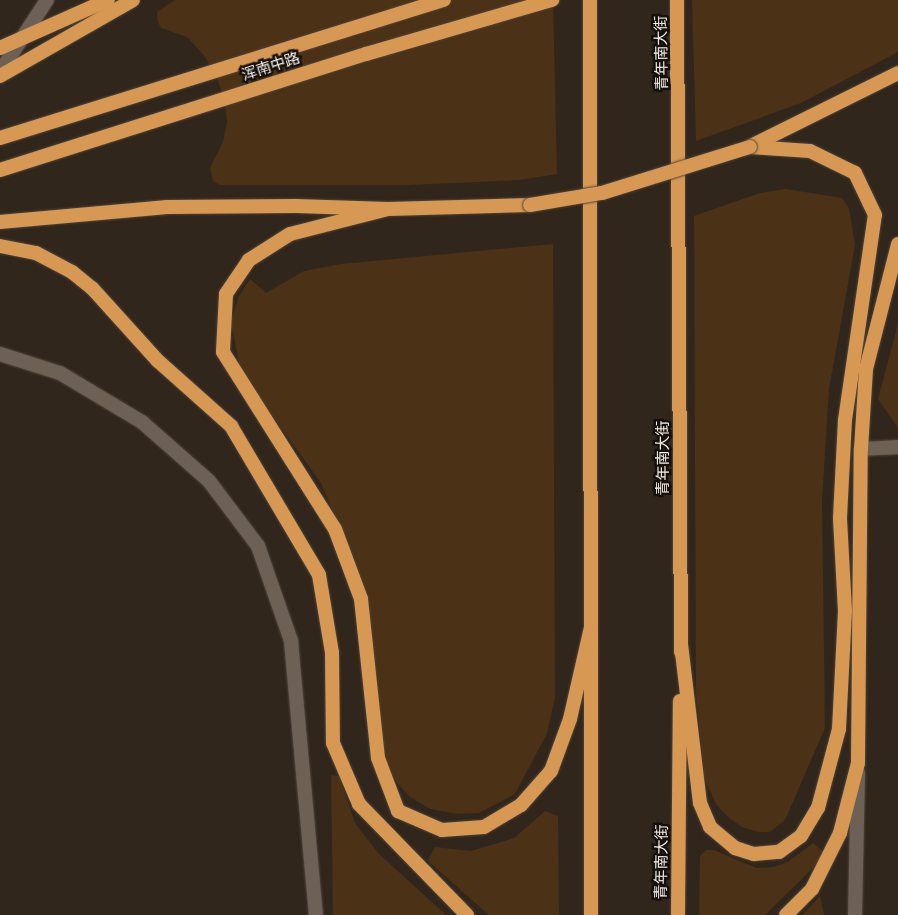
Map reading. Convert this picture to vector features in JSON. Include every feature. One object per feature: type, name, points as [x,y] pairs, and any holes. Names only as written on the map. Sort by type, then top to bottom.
[{"type":"highway","points":[[0,48],[108,0]]},
{"type":"highway","points":[[0,76],[133,0]]},
{"type":"highway","name":"浑南中路","points":[[0,138],[444,0]]},
{"type":"highway","name":"浑南中路","points":[[0,170],[366,54],[552,0]]},
{"type":"highway","points":[[590,0],[590,915]]},
{"type":"highway","name":"青年南大街","points":[[677,0],[681,644],[678,915]]},
{"type":"highway","points":[[0,222],[167,207],[296,206],[388,210],[530,205],[602,193],[750,147],[898,73]]},
{"type":"highway","points":[[681,644],[700,802],[710,827],[735,848],[754,854],[779,852],[801,836],[818,808],[839,729],[845,611],[840,518],[845,420],[875,215],[855,173],[810,151],[750,147]]},
{"type":"highway","points":[[388,210],[290,234],[249,260],[226,294],[224,352],[335,529],[361,599],[378,758],[398,811],[442,830],[484,827],[521,805],[551,771],[570,719],[591,627]]},
{"type":"highway","points":[[786,915],[812,889],[840,833],[858,763],[861,449],[866,369],[898,244]]},
{"type":"highway","points":[[0,246],[36,253],[72,272],[92,288],[158,361],[231,426],[320,575],[332,654],[333,743],[359,804],[467,915]]},
{"type":"street","points":[[0,72],[47,0]]},
{"type":"street","points":[[0,354],[60,373],[142,422],[209,481],[258,546],[291,641],[316,915]]},
{"type":"street","points":[[861,449],[898,447]]},
{"type":"street","points":[[855,915],[858,763]]},
{"type":"shaded area","points":[[175,0],[553,0],[557,174],[519,180],[409,185],[220,185],[213,181],[210,168],[223,142],[227,122],[224,98],[215,72],[202,53],[187,37],[161,28],[158,22],[157,12]]},
{"type":"shaded area","points":[[692,0],[898,0],[898,52],[801,103],[696,141]]},
{"type":"shaded area","points":[[786,189],[842,198],[849,208],[855,245],[829,389],[822,501],[825,728],[785,820],[770,832],[758,832],[742,827],[728,817],[716,804],[705,780],[696,694],[694,216],[760,193]]},
{"type":"shaded area","points":[[553,244],[555,698],[547,733],[515,794],[479,813],[457,814],[430,809],[410,797],[397,783],[387,762],[379,734],[354,563],[321,483],[255,392],[239,364],[231,322],[239,296],[250,279],[266,293],[304,271],[341,264]]},
{"type":"shaded area","points":[[898,324],[898,428],[878,399]]},
{"type":"shaded area","points":[[331,775],[339,776],[355,823],[378,853],[446,915],[333,915]]},
{"type":"shaded area","points":[[545,811],[558,816],[559,915],[489,915],[428,861],[435,847],[471,851],[514,838]]},
{"type":"shaded area","points":[[813,843],[823,852],[815,866],[765,915],[699,915],[700,856],[706,850],[714,850],[756,868],[774,867],[788,862]]},
{"type":"shaded area","points":[[820,896],[824,915],[802,915],[809,908]]}]
